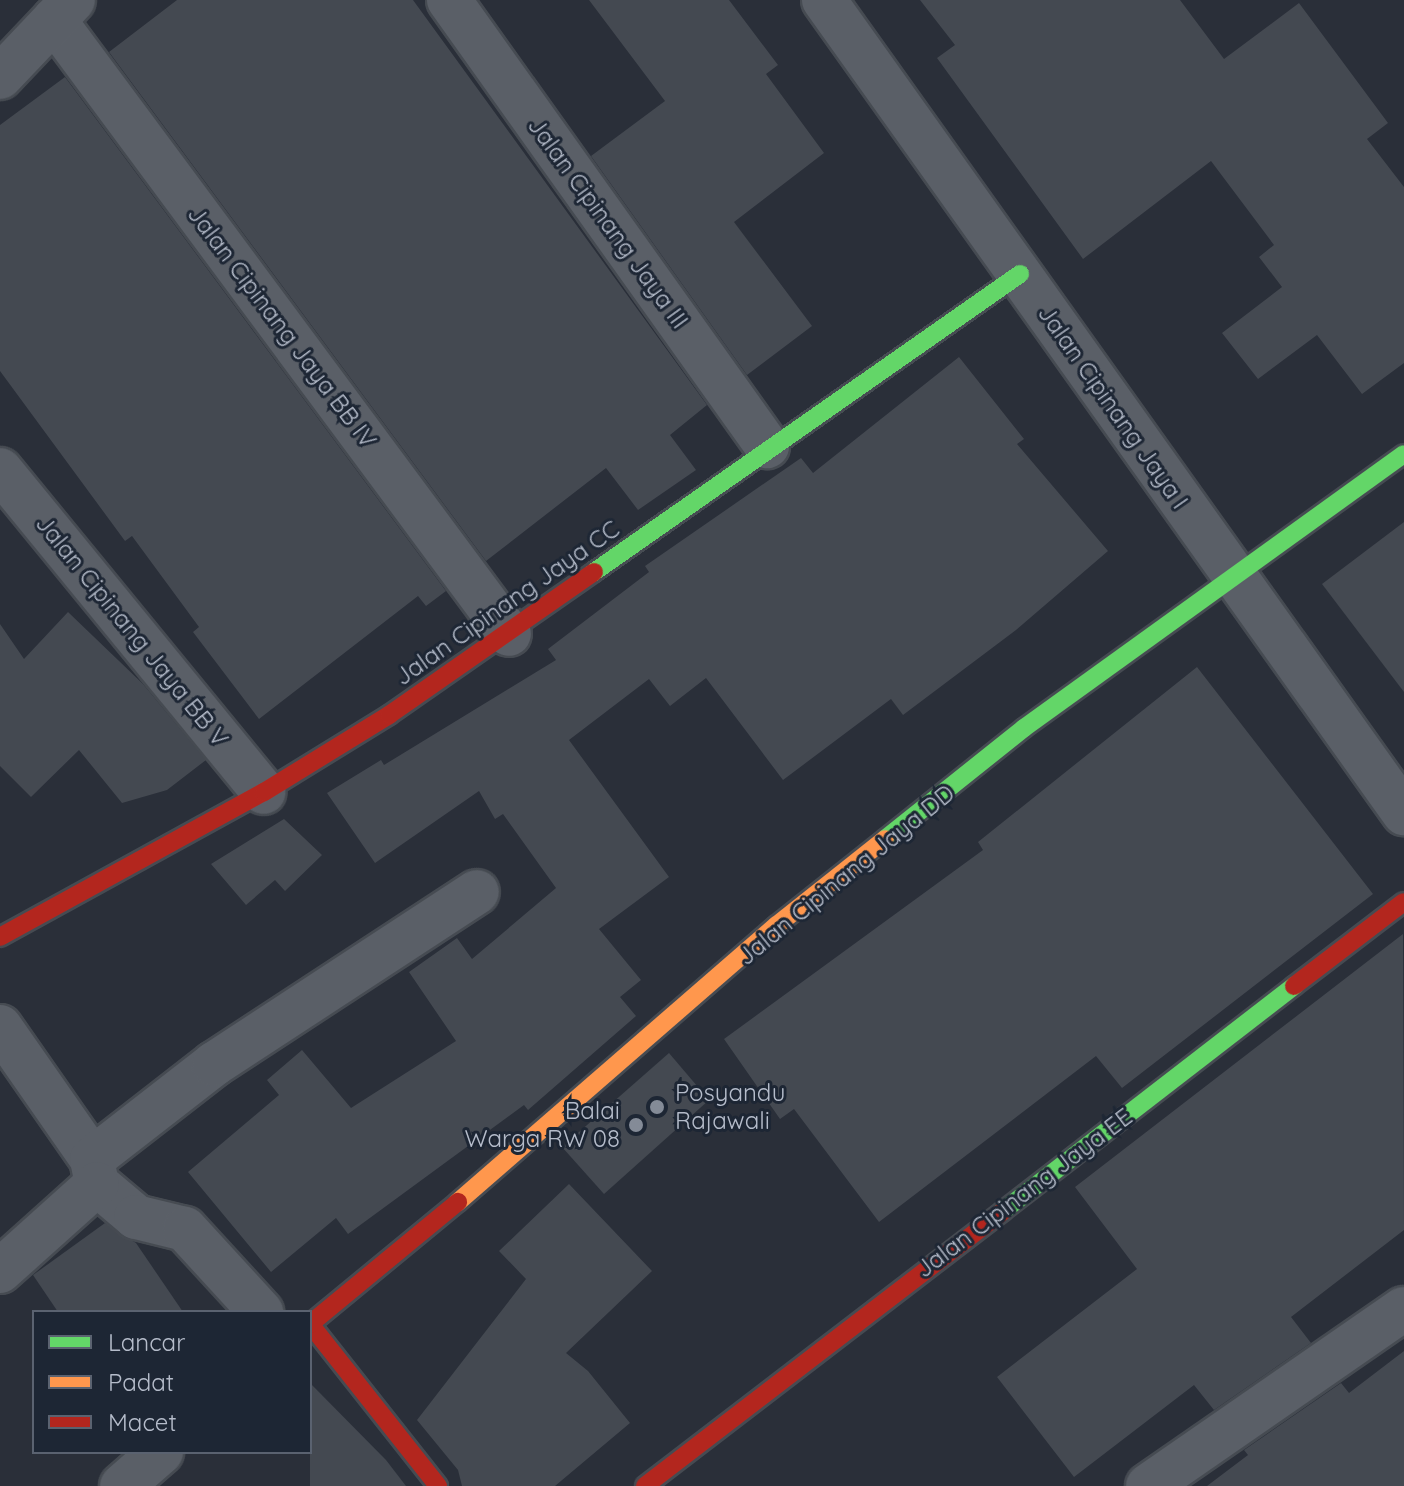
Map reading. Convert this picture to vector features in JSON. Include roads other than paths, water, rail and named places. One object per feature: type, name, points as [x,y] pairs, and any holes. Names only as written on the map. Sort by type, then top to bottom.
[{"type":"street","name":"Jalan Cipinang Jaya III","points":[[449,0],[767,446]]},
{"type":"street","name":"Jalan Cipinang Jaya I","points":[[824,0],[1404,813]]},
{"type":"street","points":[[0,77],[63,10]]},
{"type":"street","name":"Jalan Cipinang Jaya BB IV","points":[[63,10],[509,634]]},
{"type":"street","name":"Jalan Cipinang Jaya CC","points":[[0,937],[264,792],[509,634],[767,446],[1020,274]]},
{"type":"street","name":"Jalan Cipinang Jaya DD","points":[[312,1322],[505,1164],[777,925],[1024,728],[1404,454]]},
{"type":"street","name":"Jalan Cipinang Jaya BB V","points":[[0,470],[264,792]]},
{"type":"street","points":[[0,1271],[94,1172],[214,1064],[477,892]]},
{"type":"street","name":"Jalan Cipinang Jaya EE","points":[[665,1480],[1404,902]]},
{"type":"street","points":[[0,1027],[94,1172],[136,1217],[185,1229],[259,1310]]},
{"type":"street","points":[[1148,1486],[1404,1309]]},
{"type":"street","points":[[312,1327],[438,1486]]},
{"type":"street","points":[[122,1486],[159,1454]]},
{"type":"place","name":"Posyandu Rajawali","points":[[657,1107]]},
{"type":"place","name":"Balai Warga RW 08","points":[[636,1125]]}]
